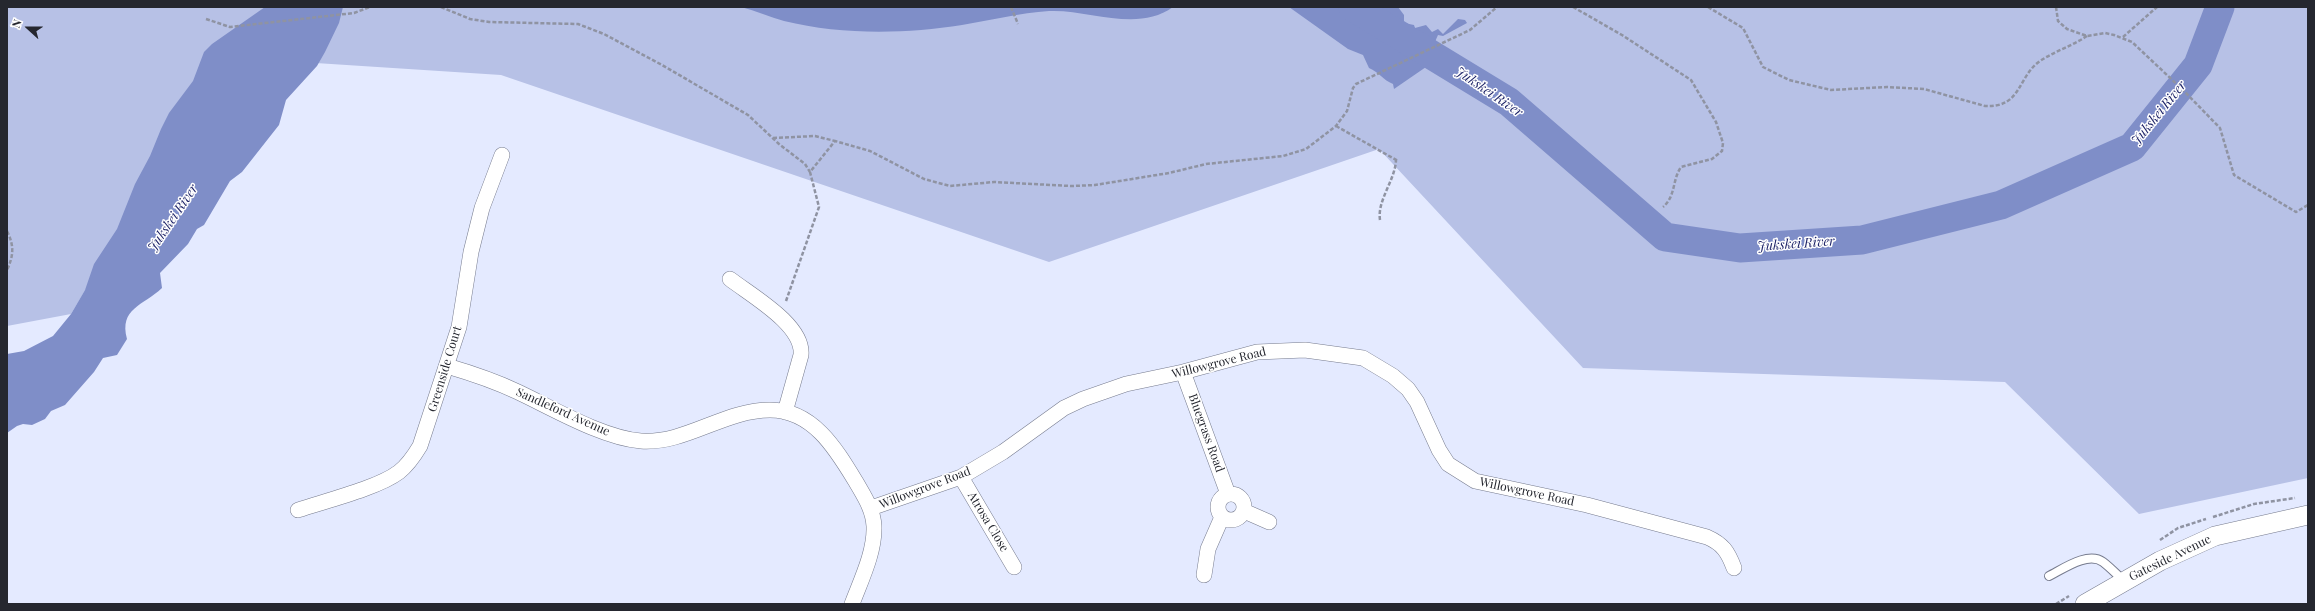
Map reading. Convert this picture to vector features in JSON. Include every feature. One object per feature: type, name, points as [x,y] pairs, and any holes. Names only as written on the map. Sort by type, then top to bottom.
[{"type":"street","name":"Greenside Court","points":[[298,510],[384,480],[398,472],[410,462],[422,441],[447,366],[463,307],[471,252],[480,215],[502,155]]},
{"type":"street","points":[[730,279],[776,314],[794,330],[802,347],[785,412]]},
{"type":"street","name":"Willowgrove Road","points":[[852,604],[866,566],[872,542],[874,526],[871,508],[961,477],[1003,452],[1064,408],[1077,402],[1126,384],[1183,372],[1257,352],[1275,350],[1305,350],[1363,358],[1379,366],[1408,389],[1417,402],[1439,450],[1448,464],[1460,473],[1490,486],[1587,505],[1707,537],[1719,542],[1727,551],[1734,568]]},
{"type":"street","name":"Sandleford Avenue","points":[[447,366],[515,391],[587,425],[617,436],[640,441],[660,440],[678,436],[740,414],[770,410],[785,412],[800,417],[825,436],[840,455],[871,508]]},
{"type":"street","name":"Bluegrass Road","points":[[1183,372],[1228,494]]},
{"type":"street","name":"Atrosa Close","points":[[961,477],[1014,567]]},
{"type":"street","points":[[1232,493],[1240,498],[1244,506],[1244,511],[1241,516],[1232,520],[1222,517],[1219,514],[1218,504],[1223,496],[1228,494],[1232,493]]},
{"type":"street","points":[[1244,511],[1270,522]]},
{"type":"street","name":"Gateside Avenue","points":[[2095,601],[2124,581],[2160,561],[2215,536],[2308,515]]},
{"type":"street","points":[[1204,575],[1208,549],[1222,517]]},
{"type":"lane","points":[[2049,576],[2079,562],[2094,559],[2102,561],[2124,581]]},
{"type":"path","points":[[206,19],[233,26],[354,13],[370,7]]},
{"type":"path","points":[[441,7],[470,18],[489,22],[563,23],[589,28],[631,47],[748,115],[805,164],[810,172],[819,208],[791,290],[776,314]]},
{"type":"path","points":[[1011,7],[1018,24]]},
{"type":"path","points":[[773,138],[815,136],[835,141],[870,151],[924,179],[950,186],[1017,182],[1071,186],[1143,177],[1206,164],[1283,156],[1306,149],[1336,126],[1347,111],[1353,88],[1356,84],[1470,30],[1497,7]]},
{"type":"path","points":[[1573,7],[1629,40],[1691,80],[1716,122],[1723,143],[1722,151],[1712,159],[1681,166],[1677,173],[1670,201],[1663,207]]},
{"type":"path","points":[[1708,7],[1743,28],[1763,67],[1782,78],[1811,87],[1831,90],[1893,87],[1924,89],[1993,107],[2008,102],[2040,61],[2086,36],[2104,33],[2123,37],[2145,54],[2220,128],[2234,174],[2296,212],[2308,205]]},
{"type":"path","points":[[2056,7],[2058,21],[2062,25],[2086,36]]},
{"type":"path","points":[[2123,37],[2157,7]]},
{"type":"path","points":[[1336,126],[1397,161],[1391,182],[1379,212],[1380,220]]},
{"type":"path","points":[[810,172],[835,141]]},
{"type":"path","points":[[7,231],[13,244],[12,256],[7,270]]},
{"type":"shaded area","points":[[7,7],[2308,7],[2308,478],[2139,514],[2005,382],[1583,368],[1379,149],[1049,262],[501,75],[223,57],[71,314],[7,326]]},
{"type":"water","points":[[265,7],[343,7],[339,23],[317,66],[286,100],[279,125],[242,172],[230,181],[204,225],[197,229],[188,244],[160,273],[162,288],[134,309],[126,320],[125,329],[127,339],[117,355],[103,358],[94,372],[65,405],[51,411],[45,419],[32,425],[23,424],[17,426],[7,433],[7,354],[24,351],[53,336],[71,314],[85,290],[94,264],[117,229],[135,184],[150,156],[169,113],[193,81],[204,52],[212,44]]},
{"type":"water","points":[[741,7],[1173,7],[1159,15],[1144,18],[1112,18],[1064,11],[1049,11],[940,28],[873,32],[806,26],[784,21]]},
{"type":"water","points":[[1289,7],[1398,7],[1404,15],[1404,23],[1414,25],[1415,28],[1426,25],[1432,32],[1438,29],[1443,34],[1458,19],[1465,20],[1467,23],[1443,36],[1438,35],[1434,44],[1442,52],[1440,53],[1442,56],[1394,89],[1393,84],[1369,68],[1363,55],[1348,49]]},
{"type":"waterway","name":"Jukskei River","points":[[1353,7],[1509,102],[1665,237],[1740,248],[1862,240],[2001,205],[2132,147],[2198,65],[2220,7]]}]
